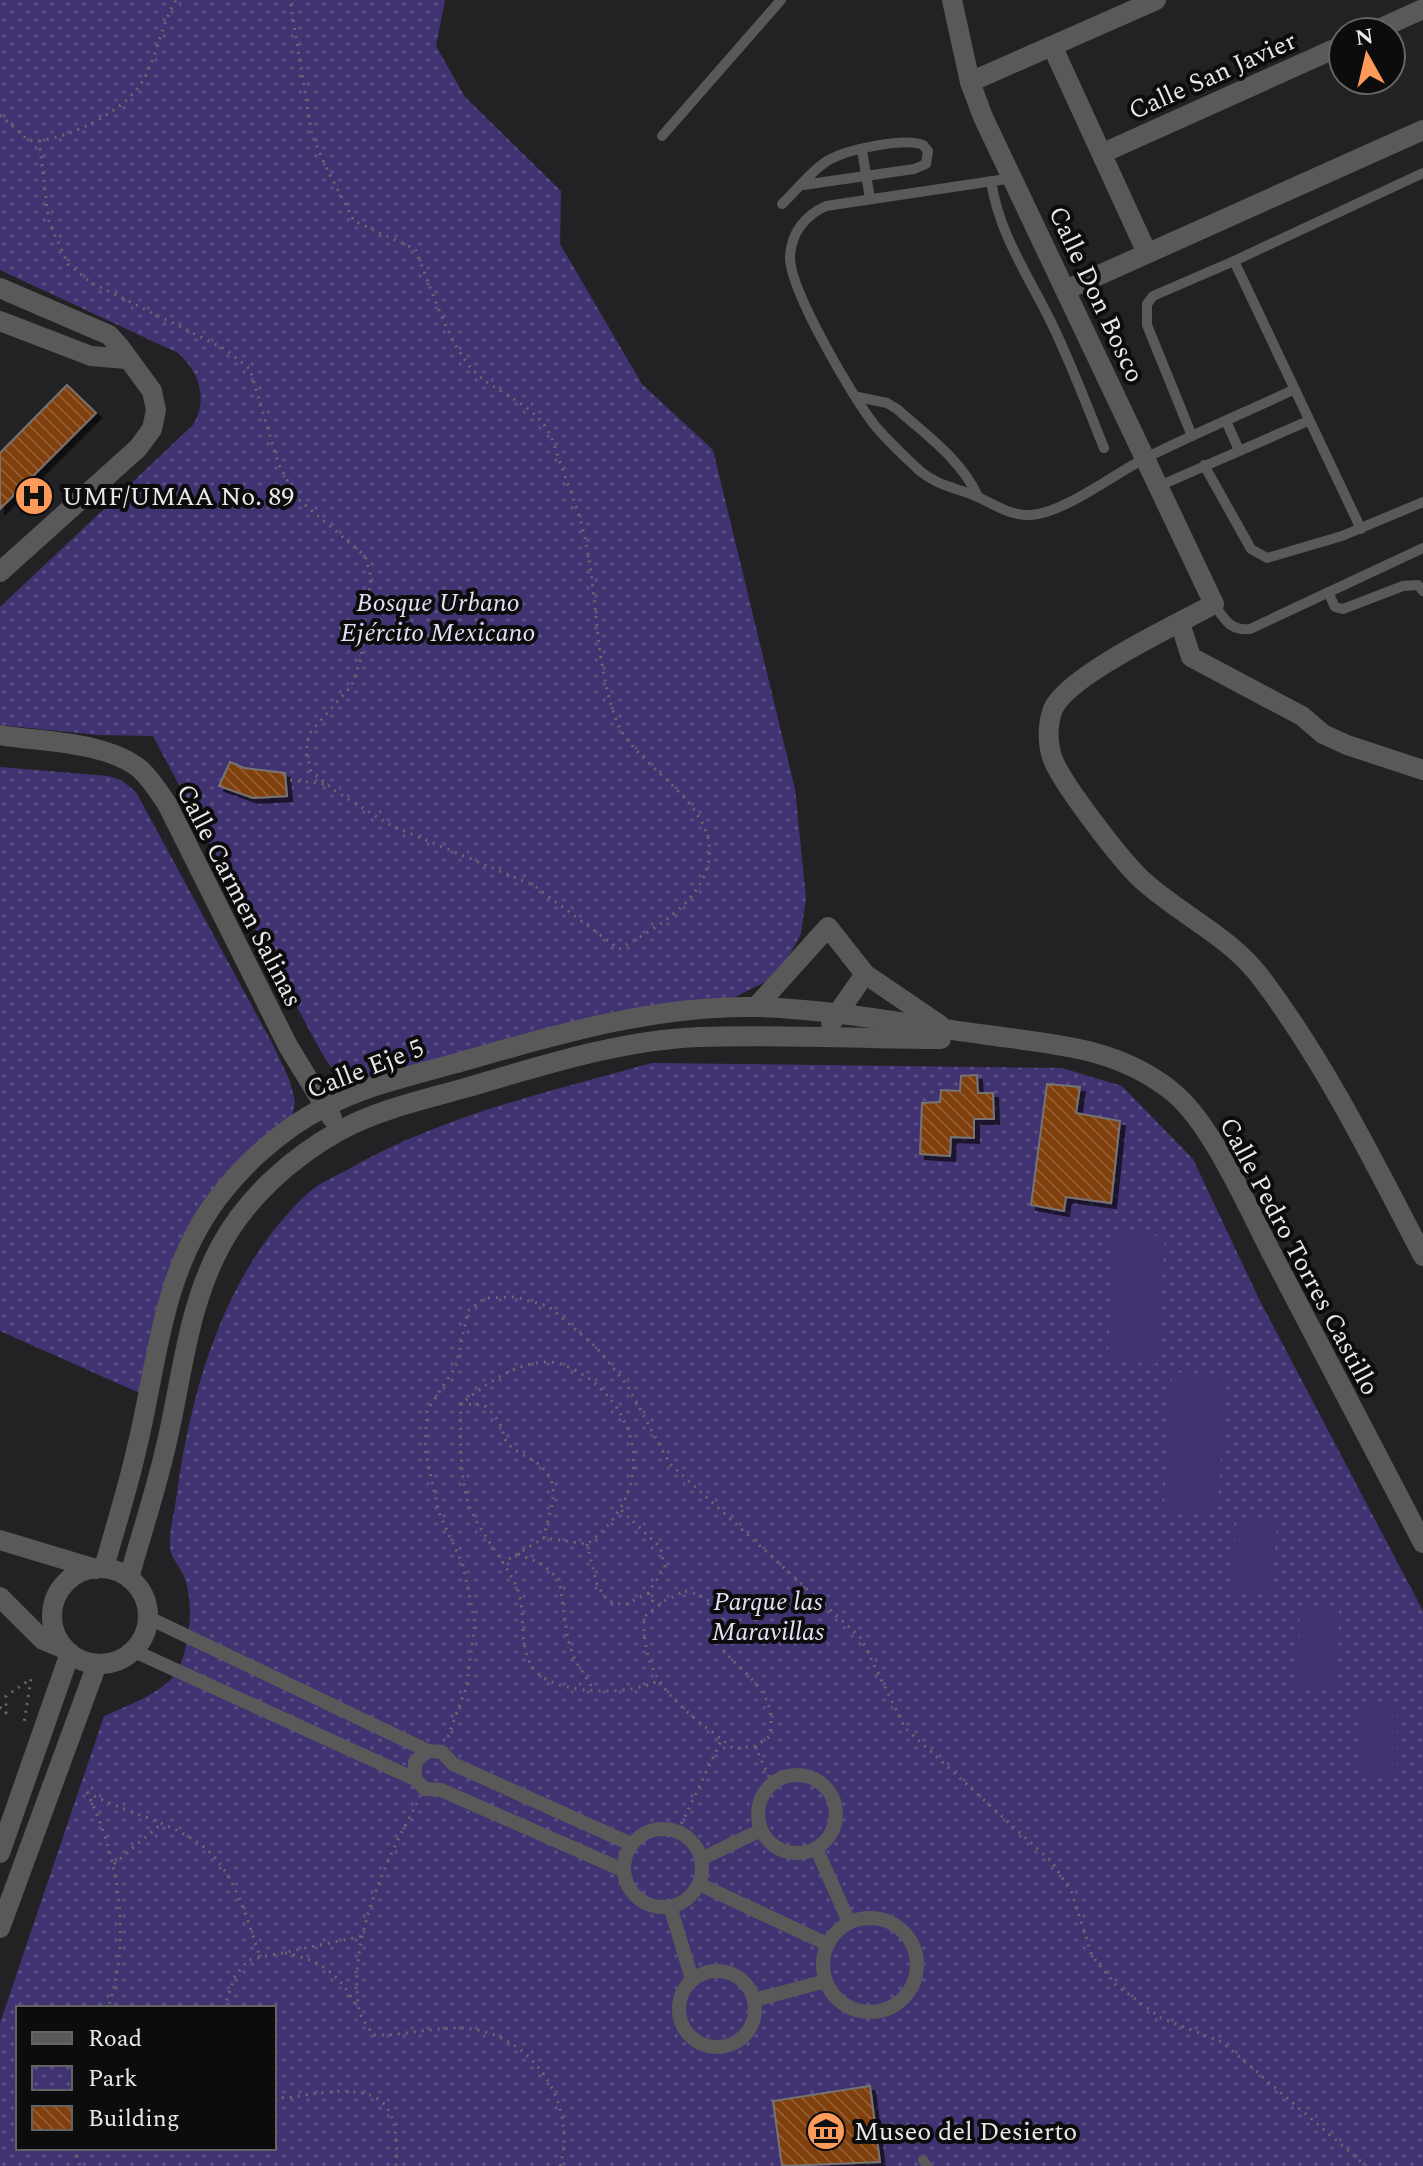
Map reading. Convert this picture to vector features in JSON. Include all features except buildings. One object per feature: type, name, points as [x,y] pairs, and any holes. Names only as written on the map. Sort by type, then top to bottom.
[{"type":"street","name":"Calle Don Bosco","points":[[952,0],[970,82],[1214,604]]},
{"type":"street","points":[[970,82],[1156,0]]},
{"type":"street","points":[[1053,48],[1147,253]]},
{"type":"street","name":"Calle San Javier","points":[[1103,153],[1327,52]]},
{"type":"street","points":[[1068,289],[1423,130]]},
{"type":"street","points":[[0,288],[109,335],[126,359],[142,373],[152,391],[156,410],[152,429],[138,448],[0,572]]},
{"type":"street","points":[[0,321],[91,356],[126,359]]},
{"type":"street","points":[[1214,604],[1083,677],[1062,694],[1049,727],[1049,745],[1054,764],[1141,879],[1222,938],[1261,978],[1333,1089],[1423,1256]]},
{"type":"street","points":[[1180,623],[1191,657],[1302,716],[1335,740],[1423,770]]},
{"type":"street","name":"Calle Carmen Salinas","points":[[0,735],[91,749],[137,767],[151,781],[167,804],[288,1046],[340,1130]]},
{"type":"street","points":[[756,1007],[828,927],[865,974],[944,1034]]},
{"type":"street","points":[[818,1038],[865,974]]},
{"type":"street","name":"Calle Eje 5","points":[[100,1568],[138,1446],[163,1312],[184,1256],[211,1208],[244,1169],[290,1128],[324,1107],[398,1080],[596,1025],[658,1014],[756,1007],[837,1016],[944,1034]]},
{"type":"street","name":"Calle Eje 5","points":[[129,1578],[166,1449],[191,1318],[221,1244],[269,1182],[340,1130],[427,1099],[595,1052],[699,1037],[818,1038],[944,1034]]},
{"type":"street","name":"Calle Pedro Torres Castillo","points":[[944,1034],[984,1035],[1093,1050],[1133,1065],[1174,1091],[1201,1123],[1235,1184],[1423,1543]]},
{"type":"street","points":[[0,1540],[129,1578],[147,1603],[149,1618],[142,1641],[134,1651],[123,1659],[97,1664],[43,1640],[0,1597]]},
{"type":"street","points":[[0,1853],[67,1651],[52,1622],[59,1592],[81,1572],[100,1568]]},
{"type":"street","points":[[149,1618],[435,1751],[453,1764],[631,1844]]},
{"type":"street","points":[[134,1651],[420,1784],[441,1790],[623,1870]]},
{"type":"street","points":[[0,1928],[97,1664]]},
{"type":"street","points":[[420,1784],[415,1762],[435,1751]]},
{"type":"street","points":[[441,1790],[453,1779],[453,1764]]},
{"type":"street","points":[[809,1776],[829,1792],[836,1817],[826,1840],[816,1848],[803,1852],[778,1848],[761,1830],[758,1805],[772,1783],[783,1777],[809,1776]]},
{"type":"street","points":[[653,1829],[678,1831],[697,1848],[701,1859],[699,1884],[682,1902],[670,1906],[644,1903],[633,1894],[623,1870],[631,1844],[653,1829]]},
{"type":"street","points":[[701,1859],[761,1830]]},
{"type":"street","points":[[816,1848],[849,1922]]},
{"type":"street","points":[[699,1884],[827,1944]]},
{"type":"street","points":[[670,1906],[692,1979]]},
{"type":"street","points":[[880,1918],[894,1923],[915,1947],[916,1978],[898,2004],[868,2012],[839,2001],[826,1981],[823,1959],[827,1944],[849,1922],[880,1918]]},
{"type":"street","points":[[716,1971],[740,1979],[754,2000],[752,2025],[745,2036],[734,2044],[709,2047],[687,2034],[678,2012],[684,1988],[692,1979],[716,1971]]},
{"type":"street","points":[[754,2000],[826,1981]]},
{"type":"lane","points":[[662,136],[781,0]]},
{"type":"lane","points":[[782,204],[827,161],[862,150],[916,142],[928,151],[926,164],[803,185]]},
{"type":"lane","points":[[862,150],[870,199]]},
{"type":"lane","points":[[1192,436],[1147,325],[1147,304],[1153,296],[1423,173]]},
{"type":"lane","points":[[1013,178],[826,206],[811,212],[793,239],[790,257],[793,274],[815,326],[877,428],[922,472],[957,492],[978,497],[1014,514],[1034,515],[1057,508],[1145,458],[1293,390]]},
{"type":"lane","points":[[991,181],[1007,239],[1052,324],[1104,448]]},
{"type":"lane","points":[[1234,261],[1361,529]]},
{"type":"lane","points":[[858,397],[887,403],[897,409],[953,459],[970,479],[978,497]]},
{"type":"lane","points":[[1226,421],[1239,450]]},
{"type":"lane","points":[[1159,486],[1308,421]]},
{"type":"lane","points":[[1204,465],[1251,549],[1259,555],[1278,557],[1361,529],[1423,502]]},
{"type":"lane","points":[[1214,604],[1228,624],[1237,630],[1250,629],[1423,548]]},
{"type":"lane","points":[[1328,592],[1335,607],[1343,609],[1403,586],[1418,585],[1423,591]]},
{"type":"path","points":[[0,115],[28,140],[39,141],[62,138],[127,99],[145,79],[176,0]]},
{"type":"path","points":[[39,141],[49,222],[68,264],[90,282],[225,349],[250,369],[278,463],[297,498],[365,556],[371,577],[361,658],[352,685],[309,734],[306,753],[311,771],[390,825],[533,885],[619,949],[677,911],[706,871],[710,854],[699,817],[678,788],[626,741],[616,719],[601,651],[586,542],[548,430],[523,402],[472,368],[449,328],[415,249],[354,221],[312,135],[290,0]]},
{"type":"path","points":[[290,780],[328,785]]},
{"type":"path","points":[[435,1751],[466,1688],[475,1623],[463,1565],[439,1513],[425,1450],[427,1411],[456,1366],[468,1311],[485,1298],[515,1297],[548,1306],[596,1347],[627,1385],[670,1464],[861,1638],[905,1728],[1052,1862],[1072,1893],[1092,1956],[1116,1985],[1161,2018],[1222,2042],[1366,2166]]},
{"type":"path","points":[[502,1563],[544,1538],[587,1544],[600,1534],[631,1488],[635,1463],[631,1436],[616,1404],[587,1376],[550,1362],[520,1369],[486,1383],[461,1404],[459,1437],[465,1494],[502,1563],[518,1589],[526,1652],[540,1675],[575,1688],[594,1690],[643,1689],[659,1680]]},
{"type":"path","points":[[461,1404],[484,1405],[500,1422],[504,1439],[521,1456],[537,1463],[552,1479],[556,1500],[546,1521],[544,1538]]},
{"type":"path","points":[[587,1544],[597,1585],[608,1601],[625,1605],[648,1593],[665,1567],[660,1547],[618,1507]]},
{"type":"path","points":[[518,1554],[542,1564],[559,1579],[568,1640],[575,1660],[594,1690]]},
{"type":"path","points":[[685,1591],[704,1596],[717,1608],[727,1630],[724,1651],[769,1701],[774,1718],[769,1737],[755,1746],[734,1749],[679,1705],[652,1672],[643,1641],[644,1617],[656,1607],[685,1591]]},
{"type":"path","points":[[648,1593],[656,1607]]},
{"type":"path","points":[[0,1707],[6,1713],[6,1696],[31,1679],[22,1732]]},
{"type":"path","points":[[678,1831],[722,1740]]},
{"type":"path","points":[[755,1746],[772,1783]]},
{"type":"path","points":[[359,2011],[363,1936],[371,1899],[420,1784]]},
{"type":"path","points":[[109,2006],[118,1976],[121,1943],[114,1864],[87,1792],[201,1845],[224,1871],[244,1909],[260,1957]]},
{"type":"path","points":[[114,1864],[160,1825]]},
{"type":"path","points":[[225,2006],[235,1976],[248,1960],[363,1936]]},
{"type":"path","points":[[279,1952],[326,1966],[346,1985],[374,2035],[472,2029],[501,2037],[528,2057],[548,2078],[560,2103],[566,2137],[560,2166]]},
{"type":"path","points":[[276,2096],[343,2090],[365,2092],[384,2103],[396,2122],[396,2166]]},
{"type":"green space","name":"Bosque Urbano Ejército Mexicano","points":[[0,0],[445,0],[436,46],[465,97],[561,191],[560,244],[642,384],[713,450],[795,789],[806,898],[801,934],[783,966],[769,980],[735,997],[615,1011],[371,1082],[349,1080],[334,1070],[323,1054],[153,736],[98,735],[0,725],[0,607],[193,425],[198,416],[201,396],[192,369],[178,353],[0,270]]},
{"type":"green space","points":[[0,767],[108,776],[121,780],[136,792],[272,1043],[289,1079],[295,1101],[292,1118],[206,1209],[144,1395],[0,1331]]},
{"type":"green space","name":"Parque las Maravillas","points":[[652,1063],[1062,1068],[1122,1086],[1193,1159],[1259,1299],[1423,1611],[1423,2166],[0,2166],[0,2023],[104,1716],[166,1684],[179,1668],[186,1647],[190,1624],[188,1590],[171,1551],[171,1526],[192,1411],[217,1331],[234,1293],[279,1223],[322,1183],[421,1134],[536,1095]]},
{"type":"green space","points":[[1114,1233],[1165,1236],[1156,1364],[1108,1360]]},
{"type":"green space","points":[[1172,1372],[1227,1376],[1217,1512],[1164,1509]]},
{"type":"green space","points":[[1237,1518],[1277,1521],[1272,1593],[1231,1591]]},
{"type":"green space","points":[[1300,1608],[1339,1609],[1337,1690],[1298,1689]]},
{"type":"green space","points":[[1361,1702],[1397,1702],[1397,1776],[1361,1776]]},
{"type":"place","name":"UMF/UMAA No. 89","points":[[34,496]]},
{"type":"place","name":"Museo del Desierto","points":[[826,2131]]}]
